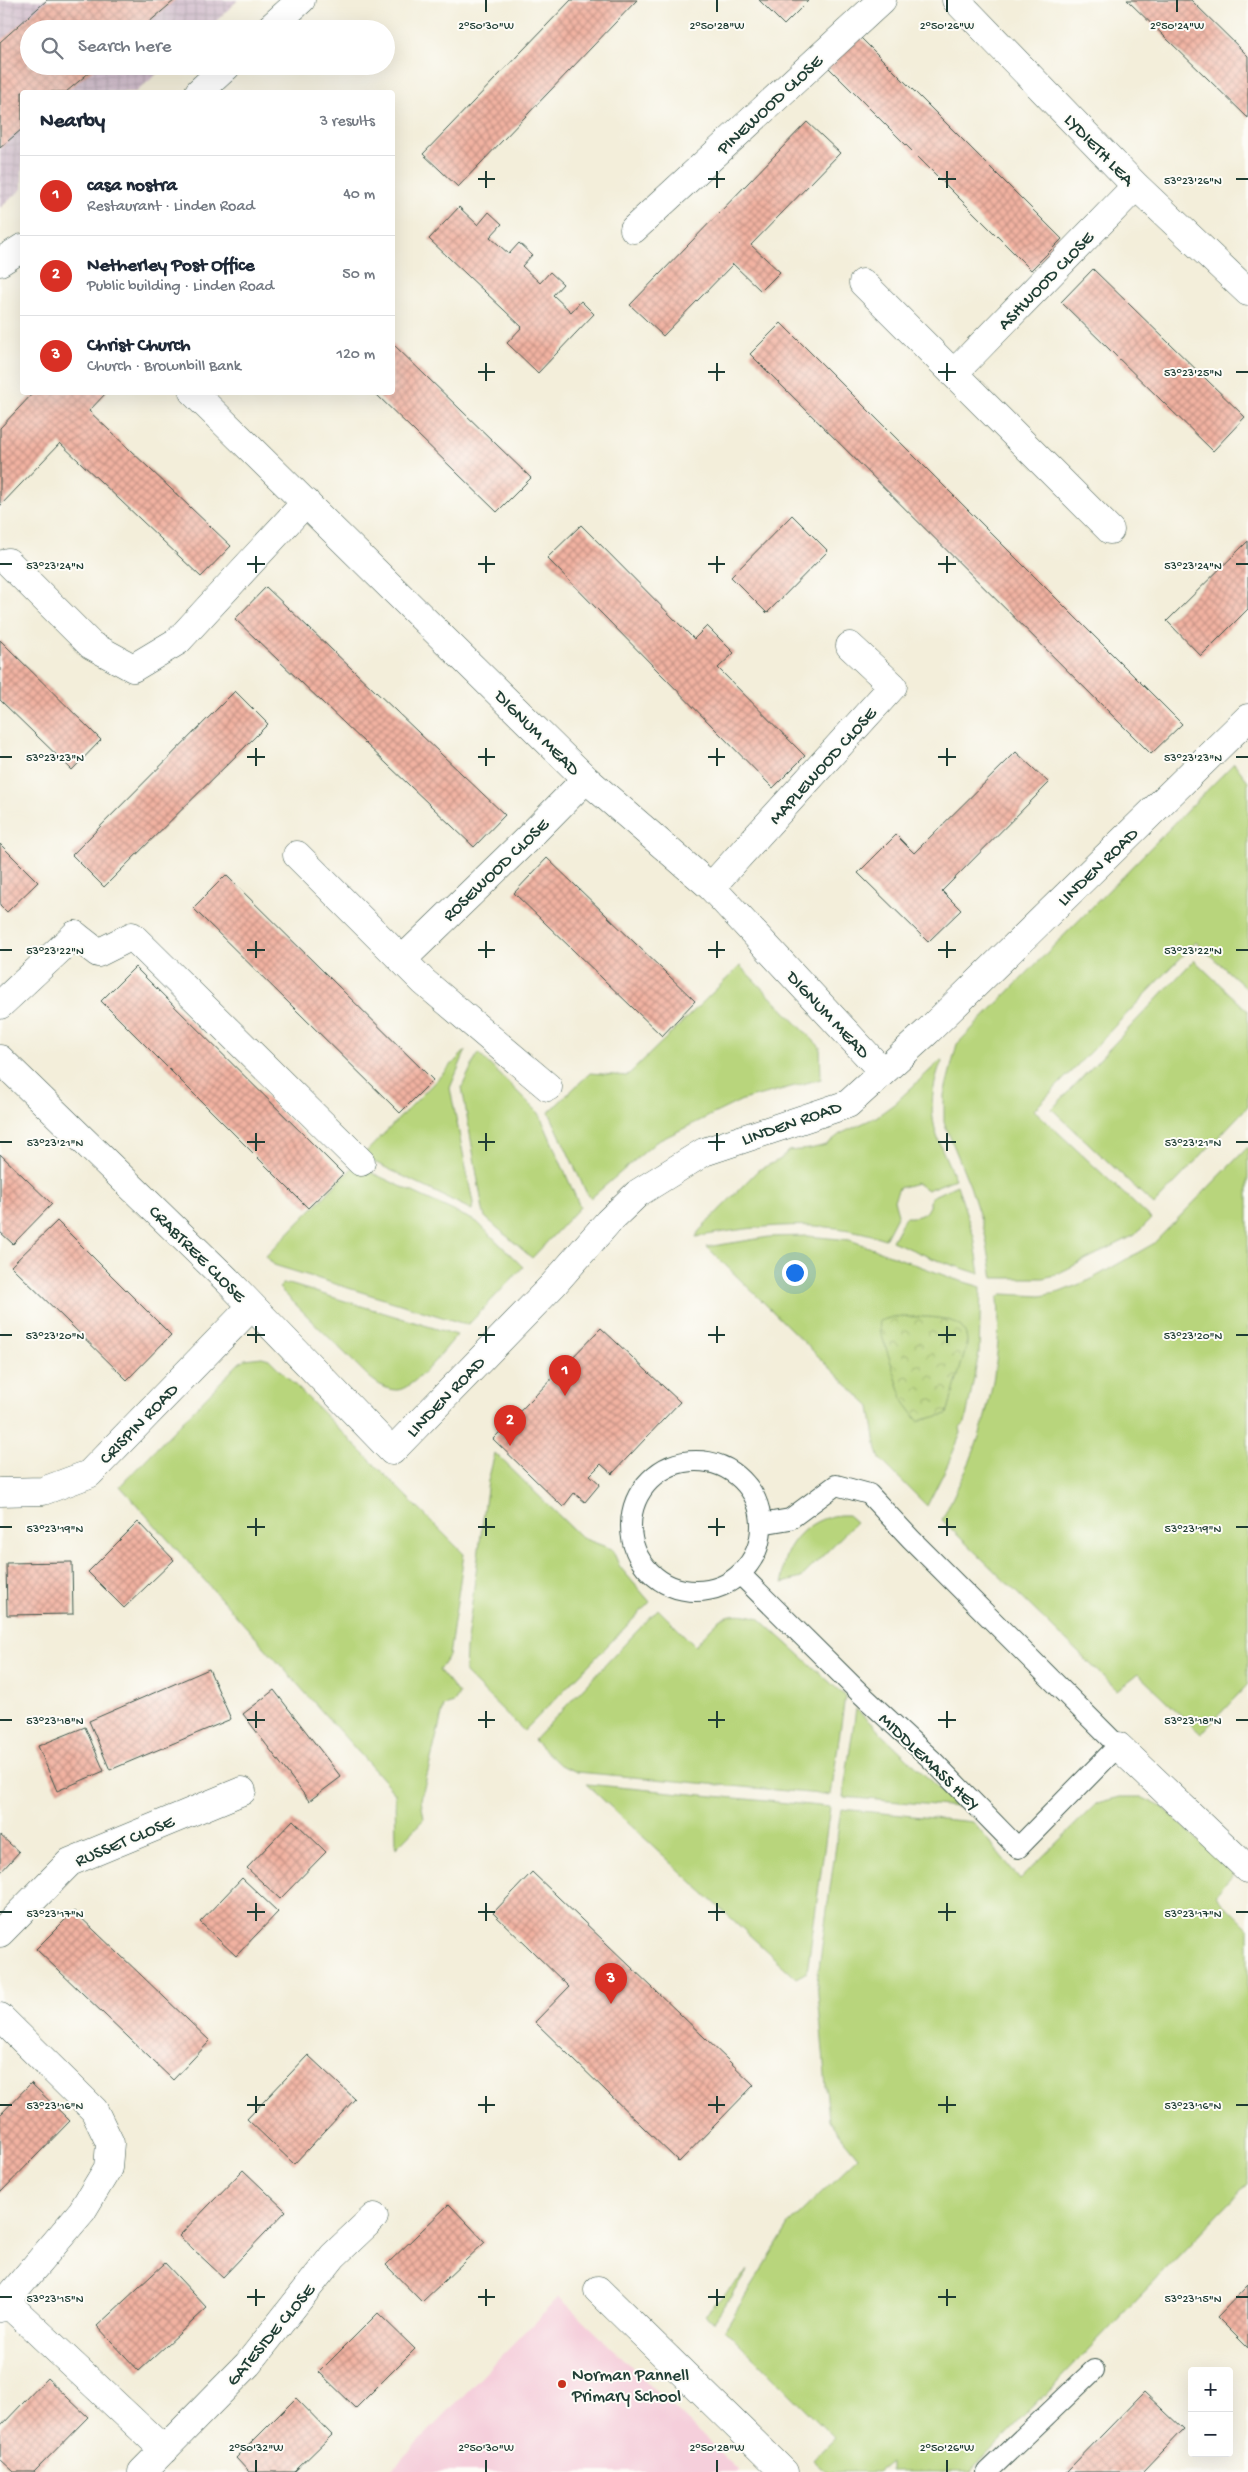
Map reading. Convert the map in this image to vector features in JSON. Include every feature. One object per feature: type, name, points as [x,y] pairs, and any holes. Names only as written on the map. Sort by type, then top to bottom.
[{"type":"street","points":[[279,20],[301,0]]},
{"type":"street","name":"PINEWOOD CLOSE","points":[[634,229],[882,0]]},
{"type":"street","name":"LYDIETH LEA","points":[[956,0],[1136,186],[1248,292]]},
{"type":"street","points":[[200,90],[218,75]]},
{"type":"street","name":"ASHWOOD CLOSE","points":[[954,373],[1136,186]]},
{"type":"street","points":[[0,262],[20,249]]},
{"type":"street","points":[[863,283],[1110,530]]},
{"type":"street","name":"DIGNUM MEAD","points":[[196,395],[586,779],[711,887],[883,1072]]},
{"type":"street","points":[[8,562],[91,645],[133,668],[178,641],[306,502]]},
{"type":"street","name":"MAPLEWOOD CLOSE","points":[[711,887],[893,686],[850,646]]},
{"type":"street","name":"LINDEN ROAD","points":[[392,1451],[553,1285],[608,1222],[638,1193],[704,1152],[848,1104],[935,1024],[1248,718]]},
{"type":"street","name":"ROSEWOOD CLOSE","points":[[403,959],[586,779]]},
{"type":"street","points":[[296,855],[403,959],[424,982],[548,1087]]},
{"type":"street","points":[[0,1005],[75,935],[98,953],[132,936],[361,1162]]},
{"type":"street","name":"CRABTREE CLOSE","points":[[0,1059],[252,1306],[392,1451]]},
{"type":"street","name":"CRISPIN ROAD","points":[[0,1492],[42,1491],[89,1474],[252,1306]]},
{"type":"street","points":[[1118,1746],[1248,1869]]},
{"type":"street","name":"RUSSET CLOSE","points":[[0,1933],[70,1862],[242,1791]]},
{"type":"street","points":[[0,2017],[94,2110],[110,2143],[108,2168],[82,2211],[3,2305],[164,2450]]},
{"type":"street","name":"GATESIDE CLOSE","points":[[142,2472],[248,2364],[333,2256],[374,2217]]},
{"type":"street","points":[[598,2290],[784,2472]]},
{"type":"lane","points":[[701,1461],[722,1466],[740,1477],[753,1493],[760,1513],[761,1524],[761,1534],[756,1552],[747,1567],[732,1581],[714,1589],[694,1592],[674,1588],[656,1578],[642,1562],[633,1544],[630,1523],[635,1503],[645,1485],[661,1471],[681,1463],[701,1461]]},
{"type":"lane","points":[[761,1524],[790,1519],[836,1485],[869,1494],[911,1539],[1118,1746]]},
{"type":"lane","name":"MIDDLEMASS HEY","points":[[740,1574],[860,1693],[931,1759],[1018,1848],[1118,1746]]},
{"type":"lane","points":[[987,2472],[1094,2370]]},
{"type":"shaded area","points":[[0,0],[238,0],[217,20],[20,20],[20,75],[156,75],[138,90],[20,90],[20,191],[0,208]]},
{"type":"shaded area","name":"Norman Pannell Primary School","points":[[559,2297],[740,2472],[389,2472]]},
{"type":"green space","points":[[1234,763],[1248,781],[1248,990],[1196,942],[1034,1110],[1151,1219],[1135,1235],[1057,1274],[1044,1278],[993,1278],[985,1233],[970,1186],[944,1122],[944,1095],[957,1044]]},
{"type":"green space","points":[[1194,960],[1248,1011],[1248,1106],[1154,1205],[1052,1109]]},
{"type":"green space","points":[[740,966],[820,1047],[821,1079],[742,1100],[656,1142],[591,1198],[587,1194],[549,1112],[590,1073],[627,1076]]},
{"type":"green space","points":[[466,1050],[450,1088],[473,1203],[472,1210],[368,1159],[364,1154]]},
{"type":"green space","points":[[478,1053],[539,1113],[580,1207],[532,1258],[485,1217],[483,1210],[462,1087]]},
{"type":"green space","points":[[941,1060],[943,1061],[938,1071],[933,1097],[933,1121],[940,1144],[955,1179],[927,1190],[917,1183],[899,1188],[894,1200],[898,1214],[885,1239],[861,1232],[814,1226],[743,1229],[696,1237],[699,1231],[758,1170],[781,1159],[788,1151],[826,1145],[840,1134],[876,1117],[894,1104]]},
{"type":"green space","points":[[1248,1147],[1248,1684],[1201,1734],[1138,1674],[1117,1690],[942,1520],[970,1461],[989,1402],[998,1339],[998,1298],[1002,1294],[1041,1296],[1060,1292],[1090,1280],[1153,1244]]},
{"type":"green space","points":[[355,1165],[477,1222],[523,1267],[468,1325],[274,1265],[266,1256]]},
{"type":"green space","points":[[957,1185],[974,1237],[980,1274],[934,1259],[892,1241],[905,1217],[920,1216],[926,1211],[931,1197]]},
{"type":"green space","points":[[807,1236],[850,1240],[954,1279],[981,1287],[979,1353],[965,1423],[960,1428],[961,1433],[948,1464],[927,1506],[880,1459],[870,1407],[707,1247],[769,1237]]},
{"type":"green space","points":[[283,1284],[289,1284],[457,1335],[412,1383],[397,1390],[389,1389],[369,1377],[279,1288]]},
{"type":"green space","points":[[893,1317],[940,1318],[960,1326],[966,1334],[967,1345],[947,1414],[918,1421],[904,1402],[880,1330],[879,1321]]},
{"type":"green space","points":[[262,1357],[269,1359],[464,1554],[449,1656],[439,1670],[459,1694],[454,1703],[444,1706],[421,1800],[424,1819],[396,1848],[395,1793],[120,1486],[239,1363],[245,1359]]},
{"type":"green space","points":[[495,1453],[582,1538],[612,1549],[620,1567],[650,1602],[524,1731],[465,1673],[466,1648],[488,1481]]},
{"type":"green space","points":[[840,1515],[848,1515],[856,1522],[801,1578],[783,1583],[785,1558],[797,1537],[816,1522]]},
{"type":"green space","points":[[658,1609],[695,1646],[722,1619],[737,1614],[759,1618],[845,1696],[831,1795],[577,1772],[560,1765],[534,1740]]},
{"type":"green space","points":[[856,1709],[958,1807],[843,1797]]},
{"type":"green space","points":[[586,1784],[830,1807],[807,1972],[796,1978]]},
{"type":"green space","points":[[1120,1797],[1141,1797],[1164,1808],[1234,1874],[1215,1895],[1248,1928],[1248,2184],[970,2472],[889,2472],[889,2463],[877,2472],[827,2472],[813,2460],[834,2438],[725,2329],[790,2223],[858,2157],[829,2122],[817,1982],[841,1809],[973,1822],[1020,1879],[1097,1803]]},
{"type":"green space","points":[[748,2270],[714,2322],[705,2314]]},
{"type":"building","points":[[47,0],[175,0],[152,20],[25,20]]},
{"type":"building","points":[[571,0],[637,0],[458,187],[423,154]]},
{"type":"building","points":[[759,0],[809,0],[784,25]]},
{"type":"building","points":[[1127,0],[1191,0],[1248,56],[1248,118]]},
{"type":"building","points":[[20,24],[20,75],[86,75],[68,90],[20,90],[20,131],[0,148],[0,42]]},
{"type":"building","points":[[856,33],[1062,239],[1031,270],[825,64]]},
{"type":"building","points":[[807,122],[840,153],[751,245],[780,272],[761,291],[733,264],[663,336],[630,305]]},
{"type":"building","points":[[459,207],[478,225],[489,212],[502,224],[490,237],[509,254],[519,243],[532,255],[522,266],[540,283],[550,272],[563,284],[553,295],[571,312],[581,301],[594,314],[538,373],[507,343],[522,327],[429,239]]},
{"type":"building","points":[[1093,269],[1245,417],[1213,451],[1061,302]]},
{"type":"building","points":[[781,323],[1182,724],[1151,754],[750,354]]},
{"type":"building","points":[[395,346],[531,478],[497,512],[377,395],[395,395]]},
{"type":"building","points":[[31,395],[104,395],[89,411],[231,546],[201,577],[60,443],[0,506],[0,428]]},
{"type":"building","points":[[792,515],[828,551],[767,613],[731,577]]},
{"type":"building","points":[[581,525],[694,639],[707,626],[734,653],[718,668],[805,756],[773,788],[547,558]]},
{"type":"building","points":[[1248,541],[1248,609],[1201,656],[1167,621]]},
{"type":"building","points":[[266,587],[505,815],[474,847],[235,619]]},
{"type":"building","points":[[0,640],[101,740],[72,770],[0,700]]},
{"type":"building","points":[[235,691],[268,724],[104,887],[72,855]]},
{"type":"building","points":[[1016,752],[1049,783],[942,891],[961,910],[928,942],[858,873],[896,835],[914,853]]},
{"type":"building","points":[[0,844],[38,882],[7,912],[0,905]]},
{"type":"building","points":[[547,858],[695,1001],[662,1036],[514,893]]},
{"type":"building","points":[[226,875],[433,1080],[400,1113],[193,908]]},
{"type":"building","points":[[135,967],[343,1174],[308,1208],[101,1001]]},
{"type":"building","points":[[0,1154],[52,1204],[13,1244],[0,1232]]},
{"type":"building","points":[[57,1221],[171,1335],[127,1380],[11,1266]]},
{"type":"building","points":[[601,1328],[680,1402],[612,1474],[601,1464],[590,1475],[600,1484],[585,1502],[574,1493],[563,1507],[493,1439]]},
{"type":"building","points":[[138,1522],[174,1560],[124,1608],[88,1572]]},
{"type":"building","points":[[72,1562],[73,1614],[7,1615],[6,1563]]},
{"type":"building","points":[[209,1669],[231,1719],[110,1770],[89,1721]]},
{"type":"building","points":[[274,1690],[341,1777],[309,1801],[243,1714]]},
{"type":"building","points":[[85,1727],[104,1771],[57,1791],[38,1746]]},
{"type":"building","points":[[293,1820],[326,1852],[280,1899],[247,1868]]},
{"type":"building","points":[[0,1835],[19,1852],[0,1873]]},
{"type":"building","points":[[532,1872],[754,2085],[679,2162],[535,2022],[569,1987],[493,1913]]},
{"type":"building","points":[[242,1878],[278,1912],[236,1956],[200,1922]]},
{"type":"building","points":[[74,1911],[210,2041],[173,2080],[36,1949]]},
{"type":"building","points":[[308,2055],[355,2099],[294,2164],[247,2119]]},
{"type":"building","points":[[31,2083],[70,2121],[0,2193],[0,2115]]},
{"type":"building","points":[[243,2170],[286,2211],[223,2277],[179,2236]]},
{"type":"building","points":[[449,2204],[485,2242],[422,2302],[386,2265]]},
{"type":"building","points":[[165,2263],[207,2308],[139,2371],[97,2326]]},
{"type":"building","points":[[1248,2285],[1248,2348],[1217,2317]]},
{"type":"building","points":[[378,2313],[415,2349],[356,2408],[319,2372]]},
{"type":"building","points":[[47,2378],[88,2417],[34,2472],[14,2472],[0,2459],[0,2427]]},
{"type":"building","points":[[1144,2392],[1183,2429],[1142,2472],[1066,2472]]},
{"type":"building","points":[[296,2398],[332,2435],[294,2472],[249,2472],[236,2458]]},
{"type":"place","name":"casa nostra","points":[[565,1396]]},
{"type":"place","name":"Netherley Post Office","points":[[510,1446]]},
{"type":"place","name":"Christ Church","points":[[611,2004]]},
{"type":"place","name":"Norman Pannell Primary School","points":[[562,2384]]}]
